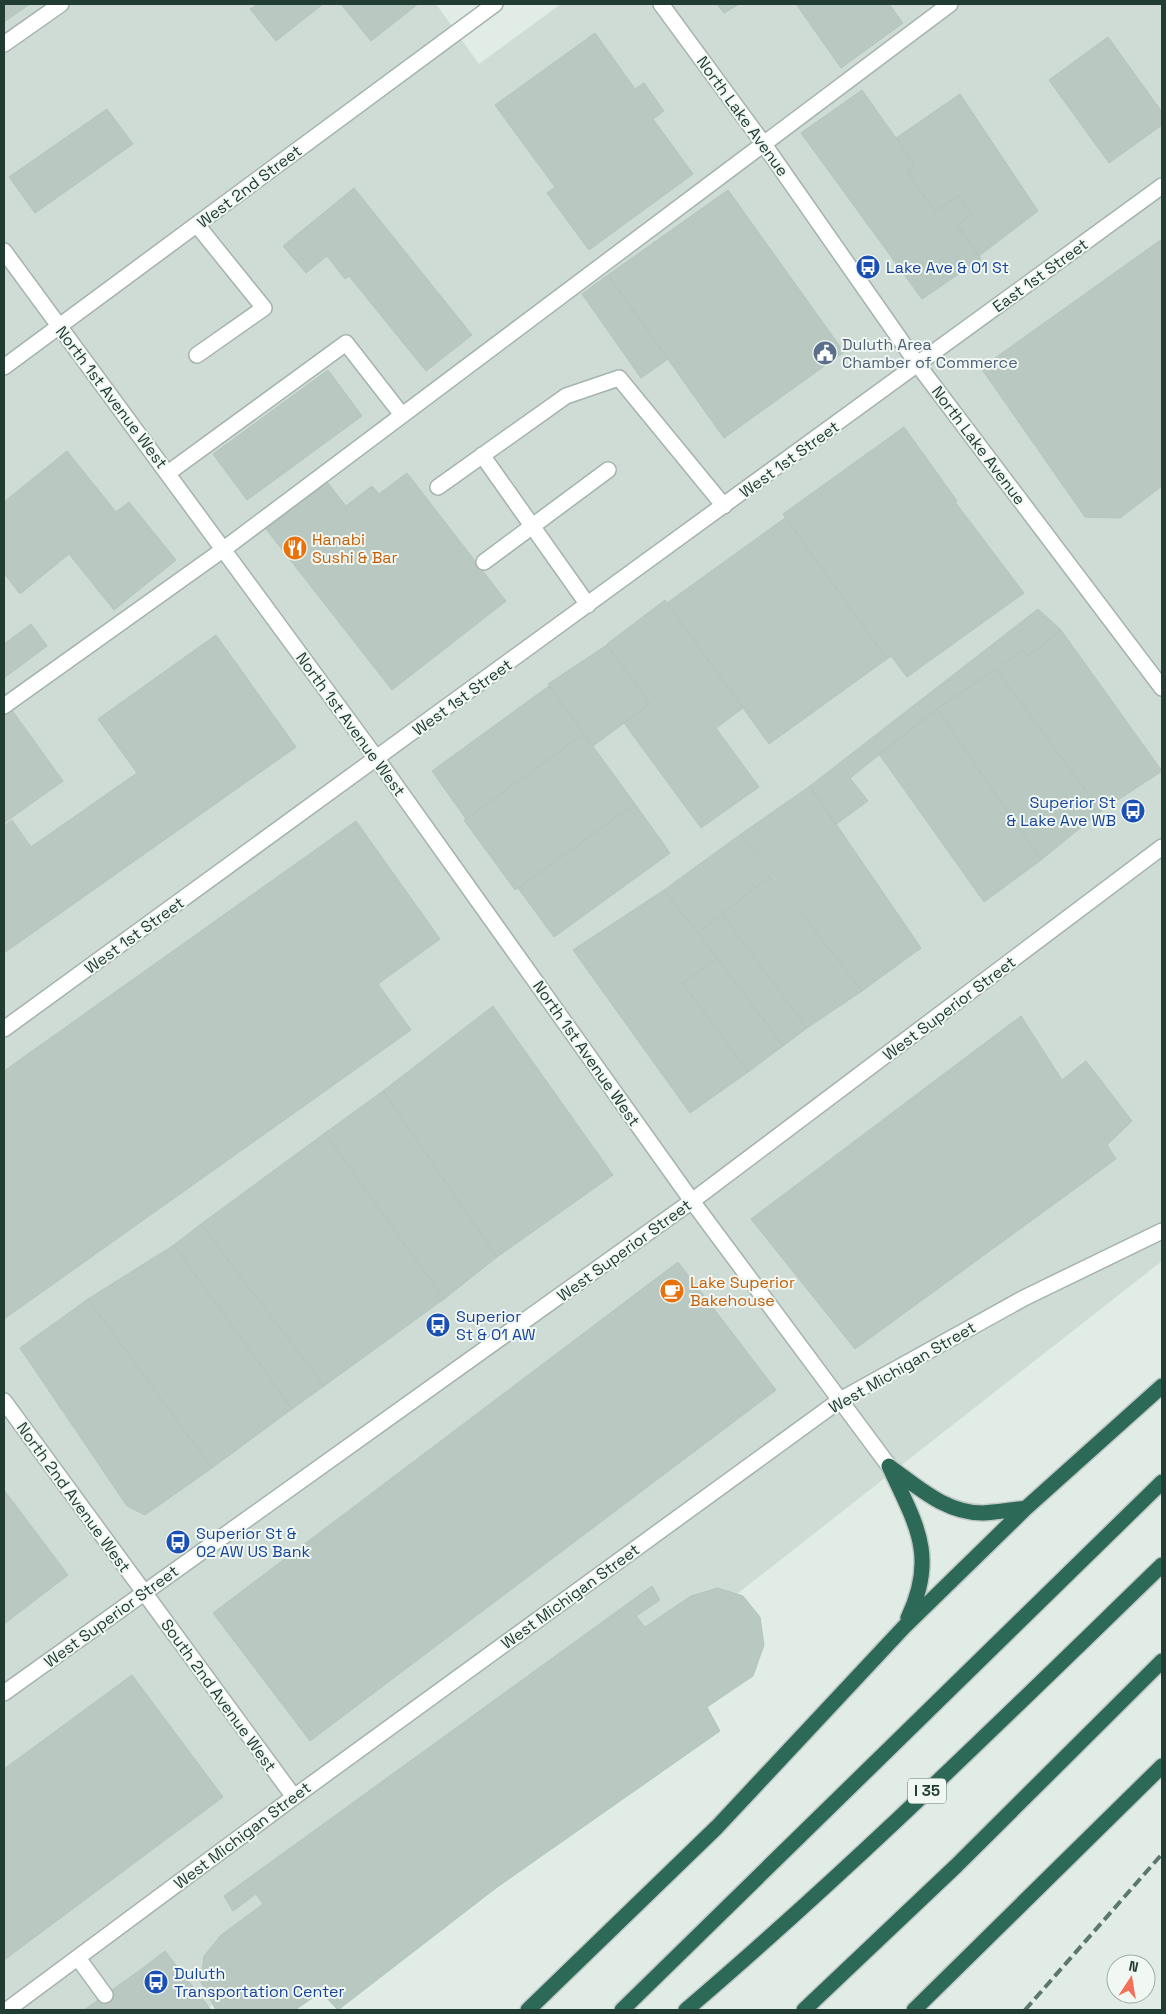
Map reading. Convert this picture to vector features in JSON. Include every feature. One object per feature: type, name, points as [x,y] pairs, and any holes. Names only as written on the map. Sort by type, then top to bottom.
[{"type":"highway","points":[[528,2010],[717,1826],[904,1627],[1026,1508],[1162,1386]]},
{"type":"highway","points":[[889,1466],[937,1502],[960,1510],[982,1513],[1026,1508]]},
{"type":"highway","points":[[889,1466],[919,1532],[924,1556],[916,1601],[904,1627]]},
{"type":"highway","points":[[622,2010],[1162,1482]]},
{"type":"highway","name":"I 35","points":[[686,2010],[764,1943],[910,1808],[1162,1566]]},
{"type":"highway","points":[[804,2010],[956,1866],[1162,1661]]},
{"type":"highway","points":[[914,2010],[1162,1766]]},
{"type":"street","points":[[4,44],[61,4]]},
{"type":"street","name":"West 2nd Street","points":[[4,367],[495,4]]},
{"type":"street","name":"North Lake Avenue","points":[[661,4],[763,143],[918,365],[1162,688]]},
{"type":"street","points":[[4,706],[224,548],[950,4]]},
{"type":"street","name":"East 1st Street","points":[[918,365],[1162,186]]},
{"type":"street","points":[[197,225],[264,308],[197,355]]},
{"type":"street","name":"North 1st Avenue West","points":[[4,251],[224,548],[377,759],[692,1201],[889,1466]]},
{"type":"street","points":[[168,473],[346,343],[402,415]]},
{"type":"street","name":"West 1st Street","points":[[4,1029],[918,365]]},
{"type":"street","points":[[438,486],[566,396],[619,378],[724,506]]},
{"type":"street","points":[[482,455],[588,605]]},
{"type":"street","points":[[484,562],[608,470]]},
{"type":"street","name":"West Superior Street","points":[[4,1693],[692,1201],[1162,847]]},
{"type":"street","name":"West Michigan Street","points":[[7,2010],[294,1797],[840,1400],[1024,1298],[1162,1231]]},
{"type":"street","name":"North 2nd Avenue West","points":[[4,1401],[144,1593]]},
{"type":"street","name":"South 2nd Avenue West","points":[[144,1593],[294,1797]]},
{"type":"street","points":[[78,1958],[105,1995]]},
{"type":"shaded area","points":[[4,4],[436,4],[479,64],[561,4],[1162,4],[1162,1261],[206,2010],[4,2010]]},
{"type":"building","points":[[4,4],[30,4],[4,22]]},
{"type":"building","points":[[258,4],[323,4],[276,41],[250,9]]},
{"type":"building","points":[[341,4],[418,4],[371,41]]},
{"type":"building","points":[[717,4],[739,4],[724,13]]},
{"type":"building","points":[[796,4],[889,4],[903,23],[841,68]]},
{"type":"building","points":[[595,33],[635,89],[644,83],[664,111],[653,119],[693,174],[589,250],[547,193],[555,187],[495,105]]},
{"type":"building","points":[[1108,37],[1162,112],[1162,125],[1109,163],[1049,80]]},
{"type":"building","points":[[862,90],[915,165],[907,172],[935,212],[958,195],[972,214],[957,224],[981,259],[922,299],[801,133]]},
{"type":"building","points":[[960,94],[1038,211],[979,256],[957,225],[972,214],[958,195],[935,212],[907,172],[915,165],[896,138]]},
{"type":"building","points":[[107,109],[133,144],[35,213],[9,177]]},
{"type":"building","points":[[354,188],[472,335],[426,371],[349,276],[345,279],[327,256],[306,273],[283,246]]},
{"type":"building","points":[[728,190],[844,352],[724,438],[608,275]]},
{"type":"building","points":[[1162,239],[1162,486],[1120,518],[1085,517],[981,368]]},
{"type":"building","points":[[608,275],[668,359],[641,378],[582,294]]},
{"type":"building","points":[[328,370],[362,416],[247,500],[213,454]]},
{"type":"building","points":[[904,427],[957,501],[955,502],[1024,593],[907,677],[891,656],[887,659],[783,514]]},
{"type":"building","points":[[67,451],[116,512],[129,502],[176,560],[114,610],[69,554],[20,594],[4,573],[4,502]]},
{"type":"building","points":[[407,473],[506,601],[392,690],[266,529],[327,482],[346,506],[372,486],[379,494]]},
{"type":"building","points":[[785,518],[887,659],[769,744],[667,603]]},
{"type":"building","points":[[665,600],[743,708],[716,728],[759,787],[701,828],[624,723],[650,704],[607,644]]},
{"type":"building","points":[[1038,609],[1061,630],[1027,657],[1023,650],[937,709],[850,778],[868,801],[835,825],[810,786]]},
{"type":"building","points":[[31,624],[47,646],[4,678],[4,644]]},
{"type":"building","points":[[1061,630],[1162,771],[1101,811],[996,669],[1023,650],[1027,657]]},
{"type":"building","points":[[216,635],[296,747],[4,953],[4,826],[12,820],[31,847],[137,773],[98,719]]},
{"type":"building","points":[[607,645],[650,704],[593,746],[548,684]]},
{"type":"building","points":[[996,669],[1101,811],[1041,860],[937,709]]},
{"type":"building","points":[[549,686],[584,734],[466,819],[432,771]]},
{"type":"building","points":[[9,706],[63,781],[4,823],[4,710]]},
{"type":"building","points":[[937,709],[1041,860],[984,902],[879,754]]},
{"type":"building","points":[[584,734],[635,804],[515,890],[464,820]]},
{"type":"building","points":[[810,786],[921,948],[862,991],[741,834]]},
{"type":"building","points":[[635,804],[670,853],[554,937],[518,888]]},
{"type":"building","points":[[356,821],[440,939],[378,984],[411,1030],[4,1319],[4,1071]]},
{"type":"building","points":[[741,834],[771,875],[698,933],[664,890]]},
{"type":"building","points":[[771,875],[862,991],[807,1028],[722,914]]},
{"type":"building","points":[[664,890],[717,958],[683,983],[748,1072],[690,1113],[573,950]]},
{"type":"building","points":[[722,914],[807,1028],[783,1046],[698,933]]},
{"type":"building","points":[[717,958],[783,1046],[748,1072],[683,983]]},
{"type":"building","points":[[493,1006],[613,1175],[497,1257],[383,1091]]},
{"type":"building","points":[[1021,1016],[1062,1080],[1086,1061],[1132,1121],[1107,1145],[1116,1159],[855,1349],[751,1219]]},
{"type":"building","points":[[383,1091],[497,1257],[444,1299],[325,1133]]},
{"type":"building","points":[[325,1133],[444,1299],[324,1386],[201,1224]]},
{"type":"building","points":[[201,1224],[324,1386],[292,1409],[174,1245]]},
{"type":"building","points":[[174,1245],[292,1409],[212,1468],[88,1299]]},
{"type":"building","points":[[678,1262],[776,1390],[310,1741],[213,1613]]},
{"type":"building","points":[[88,1299],[212,1468],[145,1515],[127,1506],[20,1348]]},
{"type":"building","points":[[4,1490],[68,1575],[4,1624]]},
{"type":"building","points":[[652,1586],[660,1600],[636,1616],[645,1627],[691,1596],[718,1588],[743,1596],[760,1617],[764,1645],[753,1676],[707,1707],[720,1731],[496,1888],[338,2010],[321,1992],[295,2010],[216,2010],[201,1982],[204,1956],[221,1935],[263,1904],[256,1894],[233,1911],[224,1896]]},
{"type":"building","points":[[132,1675],[223,1797],[4,1960],[4,1769]]},
{"type":"building","name":"Duluth Transportation Center","points":[[165,1951],[211,2010],[84,2010],[143,1968]]},
{"type":"tunnel","points":[[105,1995],[116,2010]]},
{"type":"railway","points":[[1025,2010],[1162,1854]]},
{"type":"place","name":"Lake Ave & 01 St","points":[[868,267]]},
{"type":"place","name":"Duluth Area Chamber of Commerce","points":[[825,353]]},
{"type":"place","name":"Hanabi Sushi & Bar","points":[[295,548]]},
{"type":"place","name":"Superior St & Lake Ave WB","points":[[1133,811]]},
{"type":"place","name":"Lake Superior Bakehouse","points":[[672,1291]]},
{"type":"place","name":"Superior St & 01 AW","points":[[438,1325]]},
{"type":"place","name":"Superior St & 02 AW US Bank","points":[[178,1542]]},
{"type":"place","name":"Duluth Transportation Center","points":[[156,1982]]}]
